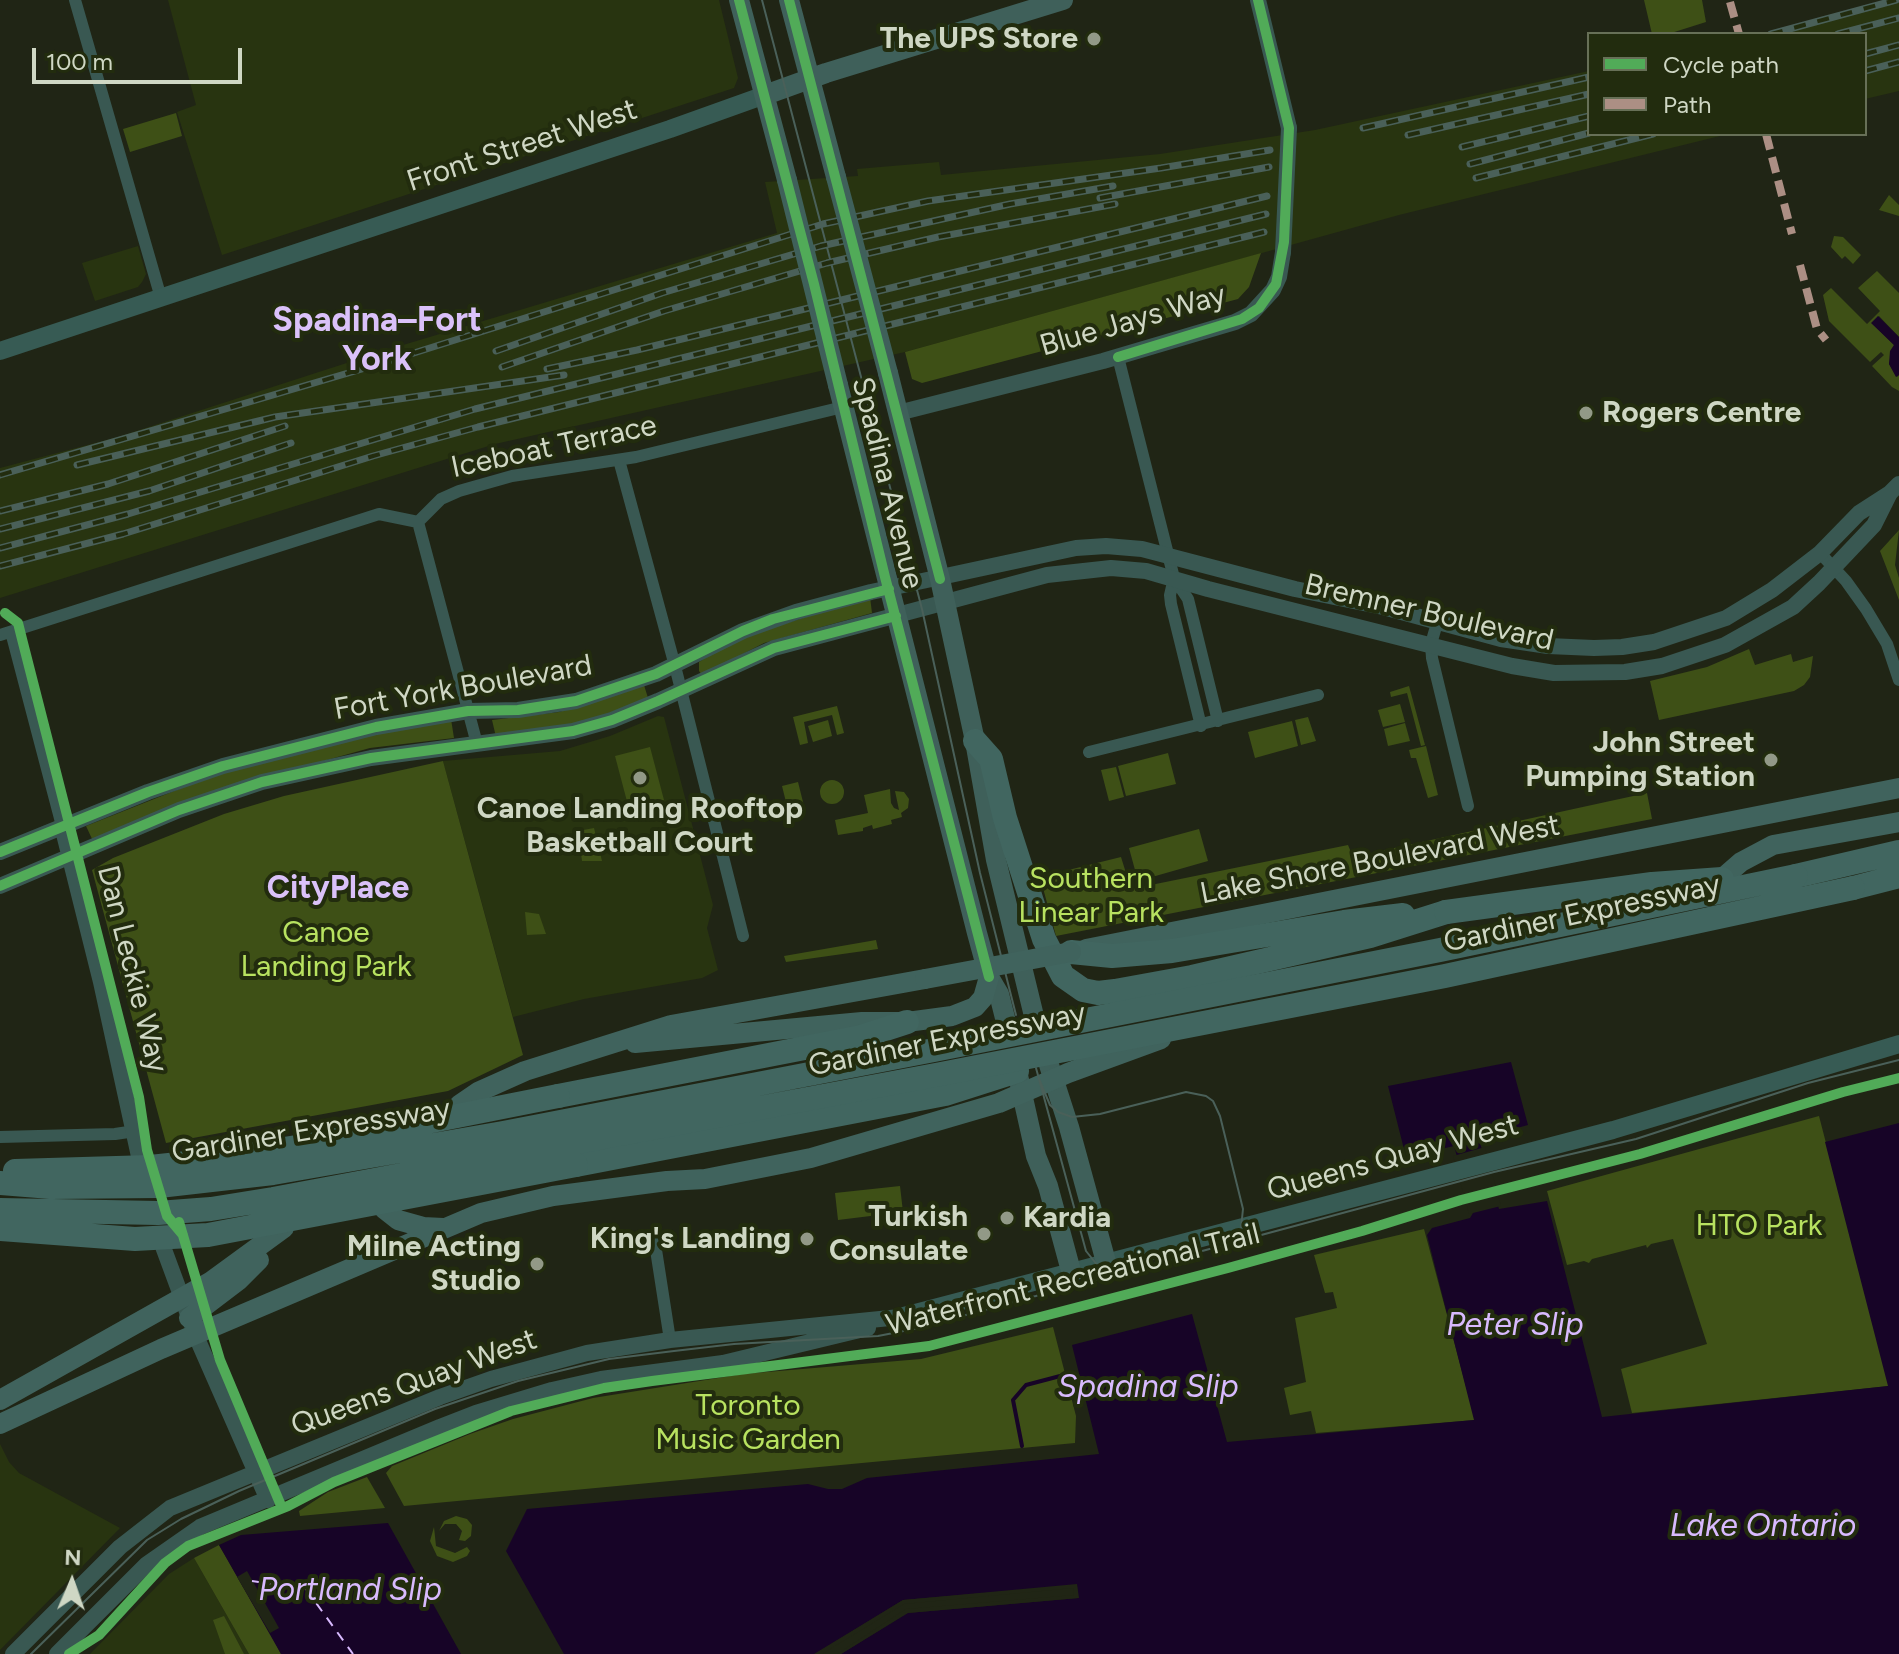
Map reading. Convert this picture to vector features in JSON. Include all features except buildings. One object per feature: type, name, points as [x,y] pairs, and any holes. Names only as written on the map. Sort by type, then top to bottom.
[{"type":"highway","points":[[975,741],[991,759],[1005,818],[1044,939],[1063,976],[1071,984],[1098,993],[1115,991],[1291,955],[1370,936],[1446,912]]},
{"type":"highway","name":"Lake Shore Boulevard West","points":[[459,1105],[478,1092],[525,1071],[671,1025],[1071,952],[1899,788]]},
{"type":"highway","points":[[1676,918],[1718,880],[1760,849],[1899,822]]},
{"type":"highway","name":"Gardiner Expressway","points":[[0,1183],[51,1187],[159,1186],[273,1173],[350,1160],[934,1050],[1440,950],[1899,852]]},
{"type":"highway","points":[[1071,952],[1112,956],[1172,951],[1344,922],[1446,912],[1652,884],[1796,876]]},
{"type":"highway","name":"Gardiner Expressway","points":[[0,1210],[158,1213],[211,1209],[273,1199],[1445,976],[1899,876]]},
{"type":"highway","points":[[192,1327],[481,1213],[553,1196],[705,1179],[811,1158],[958,1116],[1019,1083],[1263,1002],[1676,918],[1828,902],[1899,887]]},
{"type":"highway","points":[[1853,888],[1899,887]]},
{"type":"highway","points":[[0,1171],[150,1167],[321,1143],[861,1037],[907,1022],[967,1012],[983,998],[989,977]]},
{"type":"highway","points":[[603,1044],[663,1042],[862,1022],[907,1022]]},
{"type":"highway","points":[[0,1229],[135,1239],[208,1235],[945,1094],[1019,1083]]},
{"type":"highway","points":[[384,1209],[398,1220],[445,1229]]},
{"type":"highway","points":[[0,1400],[210,1282],[284,1228],[259,1260],[192,1327],[161,1349],[0,1424]]},
{"type":"main road","name":"Spadina Avenue","points":[[739,0],[989,977],[999,994],[1005,1018]]},
{"type":"main road","name":"Spadina Avenue","points":[[789,0],[940,579],[1002,887],[1033,1012]]},
{"type":"main road","name":"Front Street West","points":[[0,351],[670,129],[809,79],[1063,0]]},
{"type":"main road","name":"Queens Quay West","points":[[900,1317],[1613,1130],[1899,1044]]},
{"type":"main road","points":[[1051,1072],[1106,1262]]},
{"type":"main road","points":[[1019,1083],[1036,1156],[1048,1186],[1071,1271]]},
{"type":"street","points":[[75,0],[161,298]]},
{"type":"street","name":"Blue Jays Way","points":[[898,413],[1118,357],[1235,322],[1251,314],[1276,284],[1283,252],[1289,128],[1258,0]]},
{"type":"street","points":[[1118,357],[1174,578],[1188,599],[1218,721]]},
{"type":"street","name":"Iceboat Terrace","points":[[418,522],[443,498],[512,476],[619,460],[843,407]]},
{"type":"street","points":[[619,460],[679,679],[743,936]]},
{"type":"street","name":"Bremner Boulevard","points":[[889,589],[1076,548],[1126,547],[1295,589],[1383,607],[1501,639],[1548,646],[1622,647],[1690,631],[1726,618],[1772,590],[1820,553],[1859,513],[1895,488]]},
{"type":"street","name":"Bremner Boulevard","points":[[896,616],[1047,575],[1111,568],[1146,571],[1512,666],[1554,673],[1625,672],[1662,666],[1725,645],[1793,607],[1874,525],[1895,488]]},
{"type":"street","points":[[5,634],[379,514],[418,522],[477,744]]},
{"type":"street","points":[[1820,553],[1850,586],[1882,635],[1899,680]]},
{"type":"street","points":[[1174,578],[1171,604],[1201,726]]},
{"type":"street","name":"Fort York Boulevard","points":[[0,886],[179,810],[262,782],[371,758],[573,731],[612,720],[679,679],[743,631],[773,619],[889,589]]},
{"type":"street","name":"Fort York Boulevard","points":[[0,852],[148,792],[223,766],[376,727],[468,711],[518,710],[576,701],[679,679],[774,648],[896,616]]},
{"type":"street","points":[[1437,623],[1431,644],[1432,658],[1468,806]]},
{"type":"street","name":"Dan Leckie Way","points":[[5,634],[62,826],[140,1161]]},
{"type":"street","points":[[1089,752],[1318,695]]},
{"type":"street","points":[[0,1137],[135,1131]]},
{"type":"street","points":[[654,1237],[670,1340]]},
{"type":"street","points":[[162,1244],[192,1327],[268,1500]]},
{"type":"street","name":"Queens Quay West","points":[[13,1654],[97,1569],[170,1508],[491,1379],[587,1353],[670,1340],[900,1317]]},
{"type":"street","name":"Queens Quay West","points":[[57,1654],[147,1564],[200,1527],[476,1413],[601,1379],[734,1361],[861,1330],[900,1317]]},
{"type":"shaded area","points":[[168,0],[719,0],[738,78],[734,88],[222,255],[177,112],[196,105]]},
{"type":"shaded area","points":[[1899,2],[1899,91],[1867,99],[1867,32],[1782,32]]},
{"type":"shaded area","points":[[1587,71],[1587,136],[1720,136],[1399,215],[905,352],[495,444],[0,598],[0,468],[118,437],[393,348],[777,233],[765,182],[858,176],[857,169],[939,162],[941,175],[1160,154],[1315,130]]},
{"type":"shaded area","points":[[138,246],[146,274],[142,282],[138,287],[95,301],[82,263]]},
{"type":"shaded area","points":[[658,716],[664,717],[713,905],[707,928],[718,970],[702,978],[584,999],[513,1017],[443,761],[560,751],[610,736]]},
{"type":"shaded area","points":[[0,1444],[19,1473],[120,1528],[0,1650]]},
{"type":"shaded area","points":[[194,1558],[249,1654],[90,1654],[169,1574]]},
{"type":"green space","points":[[1644,0],[1702,0],[1706,22],[1674,32],[1652,32]]},
{"type":"green space","points":[[176,113],[182,136],[130,152],[123,129]]},
{"type":"green space","points":[[1889,195],[1899,205],[1899,216],[1879,210]]},
{"type":"green space","points":[[1834,236],[1843,237],[1861,255],[1853,264],[1845,256],[1842,259],[1831,247]]},
{"type":"green space","points":[[1261,253],[1249,287],[1238,299],[922,383],[912,379],[905,352]]},
{"type":"green space","points":[[1877,271],[1899,293],[1899,337],[1879,316],[1872,323],[1894,345],[1889,364],[1897,377],[1899,375],[1899,391],[1872,366],[1884,355],[1881,352],[1870,362],[1829,321],[1823,295],[1831,288],[1867,324],[1880,311],[1858,288]]},
{"type":"green space","points":[[1899,530],[1895,565],[1899,578],[1899,600],[1880,551]]},
{"type":"green space","points":[[870,597],[872,613],[764,643],[702,675],[699,671],[699,662],[736,639]]},
{"type":"green space","points":[[1749,649],[1755,665],[1791,654],[1793,662],[1813,656],[1810,677],[1794,691],[1659,720],[1650,681],[1707,667]]},
{"type":"green space","points":[[644,685],[648,698],[581,724],[496,737],[492,720],[559,712]]},
{"type":"green space","points":[[1409,686],[1425,745],[1421,746],[1407,693],[1391,697],[1390,692]]},
{"type":"green space","points":[[1400,704],[1405,722],[1383,727],[1378,710]]},
{"type":"green space","points":[[837,706],[844,733],[837,735],[832,715],[804,722],[808,743],[800,745],[793,717]]},
{"type":"green space","points":[[1308,717],[1316,741],[1301,745],[1295,720]]},
{"type":"green space","points":[[451,719],[454,738],[370,748],[255,780],[93,841],[86,826],[217,774],[383,730]]},
{"type":"green space","points":[[828,720],[832,736],[813,742],[808,726]]},
{"type":"green space","points":[[1292,721],[1298,746],[1255,758],[1248,732]]},
{"type":"green space","points":[[1405,723],[1410,741],[1388,746],[1384,729]]},
{"type":"green space","points":[[1426,746],[1438,795],[1428,798],[1416,758],[1411,758],[1409,750]]},
{"type":"green space","name":"Canoe Landing Rooftop Basketball Court","points":[[650,747],[664,800],[629,809],[615,756]]},
{"type":"green space","points":[[1168,753],[1176,784],[1126,796],[1118,766]]},
{"type":"green space","name":"Canoe Landing Park","points":[[443,761],[523,1055],[448,1091],[166,1143],[92,870],[113,858],[224,814],[284,796]]},
{"type":"green space","points":[[1116,767],[1124,797],[1109,801],[1101,770]]},
{"type":"green space","points":[[832,780],[843,787],[844,792],[837,803],[832,804],[821,797],[820,792],[827,781]]},
{"type":"green space","points":[[798,782],[804,806],[788,810],[782,786]]},
{"type":"green space","points":[[890,789],[894,808],[899,810],[895,791],[904,792],[909,799],[902,817],[891,820],[892,824],[873,829],[872,825],[863,828],[863,831],[838,835],[835,820],[868,813],[864,795]]},
{"type":"green space","name":"Southern Linear Park","points":[[1647,793],[1652,819],[1056,936],[1040,877],[1121,857],[1131,889],[1348,845],[1353,857]]},
{"type":"green space","points":[[594,828],[602,861],[582,861],[578,831]]},
{"type":"green space","points":[[1199,829],[1208,861],[1138,881],[1129,848]]},
{"type":"green space","points":[[525,912],[539,914],[546,934],[527,935]]},
{"type":"green space","points":[[876,940],[878,949],[786,962],[784,956]]},
{"type":"green space","name":"HTO Park","points":[[1819,1116],[1889,1386],[1632,1413],[1621,1369],[1707,1344],[1673,1239],[1651,1244],[1647,1248],[1646,1245],[1592,1259],[1589,1263],[1584,1261],[1567,1265],[1547,1191]]},
{"type":"green space","points":[[900,1186],[903,1212],[838,1220],[835,1193]]},
{"type":"green space","points":[[1424,1229],[1475,1420],[1316,1433],[1311,1411],[1290,1415],[1284,1388],[1306,1382],[1295,1318],[1337,1308],[1333,1292],[1325,1293],[1314,1255]]},
{"type":"green space","name":"Toronto Music Garden","points":[[1053,1327],[1076,1416],[1075,1443],[404,1506],[386,1473],[392,1466],[470,1434],[593,1398],[743,1374],[921,1359]]},
{"type":"green space","points":[[367,1477],[385,1508],[300,1516],[299,1511],[328,1492]]},
{"type":"green space","points":[[456,1516],[467,1519],[472,1525],[471,1536],[465,1541],[459,1540],[462,1531],[456,1524],[445,1524],[439,1531],[444,1521]]},
{"type":"green space","points":[[434,1527],[436,1546],[455,1553],[467,1547],[470,1551],[467,1556],[453,1562],[437,1556],[430,1541]]},
{"type":"green space","points":[[219,1545],[281,1654],[249,1654],[194,1558]]},
{"type":"green space","points":[[224,1616],[244,1654],[225,1654],[213,1620]]},
{"type":"water","points":[[1878,316],[1899,337],[1899,375],[1896,377],[1889,364],[1894,345],[1871,323]]},
{"type":"water","name":"Lake Ontario","points":[[1511,1062],[1528,1125],[1483,1137],[1480,1143],[1499,1209],[1547,1201],[1602,1417],[1888,1386],[1825,1142],[1899,1123],[1899,1654],[841,1654],[907,1613],[1078,1598],[1077,1585],[903,1600],[814,1654],[564,1654],[506,1551],[527,1509],[808,1484],[842,1489],[867,1478],[1099,1454],[1072,1345],[1192,1314],[1227,1442],[1474,1420],[1427,1235],[1432,1228],[1470,1218],[1473,1213],[1454,1146],[1406,1157],[1388,1086]]},
{"type":"water","name":"Portland Slip","points":[[388,1523],[461,1654],[281,1654],[219,1545],[241,1535]]},
{"type":"pier","points":[[1485,1147],[1501,1206],[1469,1214],[1453,1156]]},
{"type":"pier","points":[[247,1571],[279,1628],[270,1633],[237,1577]]},
{"type":"pier","points":[[1077,1584],[1079,1598],[908,1613],[837,1654],[906,1609],[1074,1595],[1073,1588],[904,1604],[822,1654],[815,1654],[903,1600]]},
{"type":"waterway","name":"Spadina Slip","points":[[1022,1446],[1013,1400],[1026,1385],[1064,1375]]},
{"type":"ferry route","points":[[252,1581],[306,1589],[353,1654]]},
{"type":"tram line","points":[[762,0],[922,609],[980,873],[1016,1015]]},
{"type":"tram line","points":[[31,1654],[147,1540],[181,1519],[239,1491],[435,1409],[518,1381],[609,1359],[734,1344],[878,1336],[914,1329],[1494,1172],[1636,1139],[1808,1083],[1899,1060]]},
{"type":"tram line","points":[[1036,1068],[1086,1251],[1098,1266],[1109,1271],[1121,1271]]},
{"type":"tram line","points":[[1039,1079],[1050,1105],[1072,1117],[1100,1114],[1186,1092],[1206,1096],[1213,1101],[1220,1116],[1243,1209],[1241,1228],[1231,1246]]},
{"type":"railway","points":[[1778,32],[1896,0]]},
{"type":"railway","points":[[1846,32],[1899,18]]},
{"type":"railway","points":[[1867,53],[1899,45]]},
{"type":"railway","points":[[1867,70],[1899,62]]},
{"type":"railway","points":[[1363,128],[1587,77]]},
{"type":"railway","points":[[1408,135],[1587,94]]},
{"type":"railway","points":[[1462,147],[1587,116]]},
{"type":"railway","points":[[1470,164],[1587,134]]},
{"type":"railway","points":[[1476,178],[1645,136]]},
{"type":"railway","points":[[0,475],[379,364],[823,224],[928,201],[1270,150]]},
{"type":"railway","points":[[1100,198],[1269,167]]},
{"type":"railway","points":[[496,351],[662,293],[821,246],[1010,204],[1113,186]]},
{"type":"railway","points":[[547,369],[637,350],[1267,196]]},
{"type":"railway","points":[[502,367],[664,311],[827,263],[938,237],[1115,204]]},
{"type":"railway","points":[[0,548],[128,514],[475,409],[1266,214]]},
{"type":"railway","points":[[0,566],[123,534],[373,456],[478,427],[1264,232]]},
{"type":"railway","points":[[77,465],[275,417],[564,375]]},
{"type":"railway","points":[[0,511],[108,484],[285,426]]},
{"type":"railway","points":[[0,529],[149,491],[291,443]]},
{"type":"marked path","points":[[1730,2],[1738,32]]},
{"type":"marked path","points":[[1767,136],[1792,234]]},
{"type":"marked path","points":[[1800,265],[1817,329],[1826,340]]},
{"type":"cycle path","points":[[739,0],[989,977]]},
{"type":"cycle path","points":[[789,0],[940,579]]},
{"type":"cycle path","points":[[1118,357],[1242,319],[1259,308],[1276,284],[1284,242],[1289,128],[1258,0]]},
{"type":"cycle path","points":[[0,852],[148,792],[223,766],[376,727],[468,711],[518,710],[576,701],[656,674],[773,619],[889,589]]},
{"type":"cycle path","points":[[5,613],[18,623],[139,1097],[147,1150],[167,1216],[183,1235]]},
{"type":"cycle path","points":[[0,886],[179,810],[262,782],[371,758],[573,731],[612,720],[774,648],[896,616]]},
{"type":"cycle path","name":"Waterfront Recreational Trail","points":[[69,1654],[99,1635],[165,1563],[188,1546],[288,1506],[334,1482],[511,1411],[604,1388],[929,1346],[1362,1231],[1461,1200],[1640,1154],[1899,1078]]},
{"type":"cycle path","points":[[179,1222],[220,1360],[282,1508]]},
{"type":"place","name":"The UPS Store","points":[[1094,39]]},
{"type":"place","name":"Rogers Centre","points":[[1586,413]]},
{"type":"place","name":"John Street Pumping Station","points":[[1771,760]]},
{"type":"place","name":"Canoe Landing Rooftop Basketball Court","points":[[640,778]]},
{"type":"place","name":"Kardia","points":[[1007,1218]]},
{"type":"place","name":"Turkish Consulate","points":[[984,1234]]},
{"type":"place","name":"King's Landing","points":[[807,1239]]},
{"type":"place","name":"Milne Acting Studio","points":[[537,1264]]},
{"type":"district","name":"Spadina–Fort York","points":[[377,340]]},
{"type":"district","name":"CityPlace","points":[[338,889]]},
{"type":"water label","name":"Peter Slip","points":[[1515,1326]]}]
